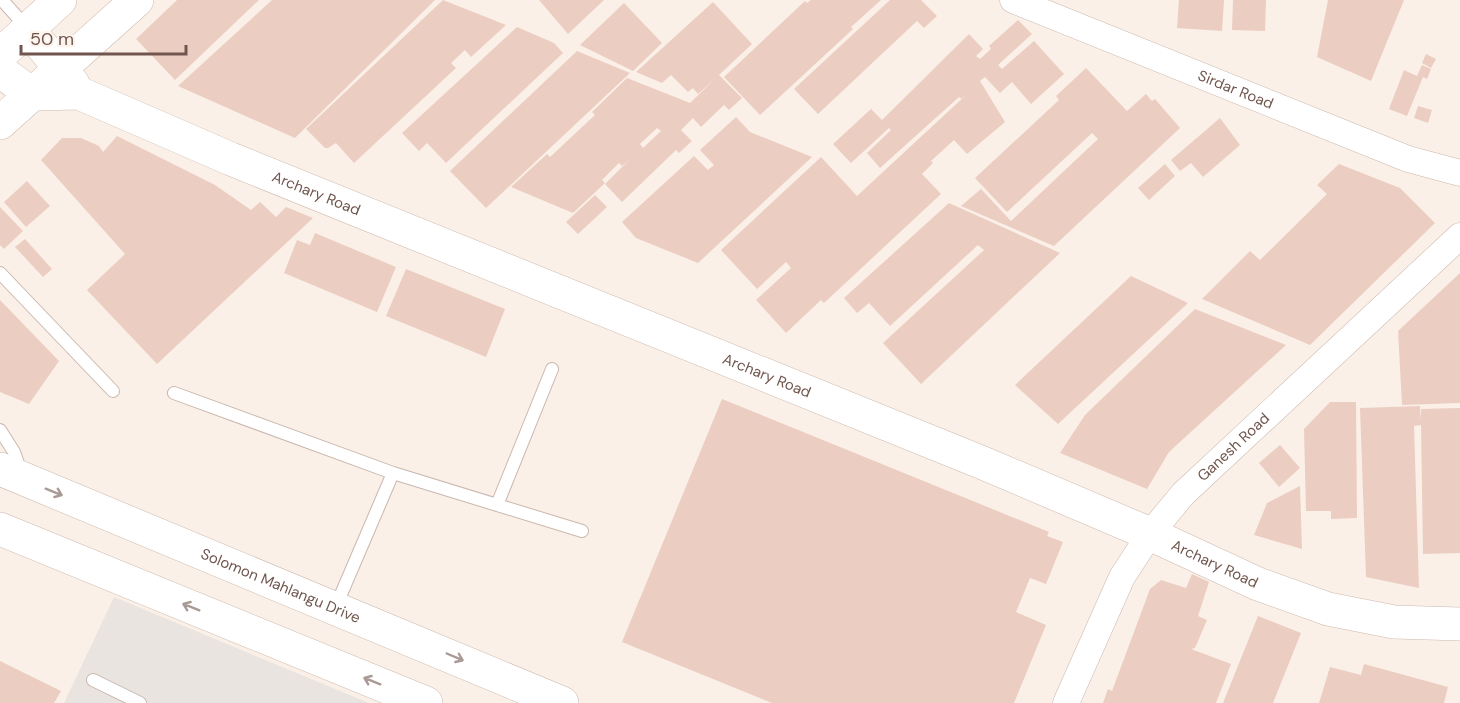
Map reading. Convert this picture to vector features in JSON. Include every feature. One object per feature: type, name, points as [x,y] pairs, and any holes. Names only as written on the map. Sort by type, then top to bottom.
[{"type":"street","points":[[0,55],[60,0]]},
{"type":"street","points":[[70,80],[137,0]]},
{"type":"street","name":"Sirdar Road","points":[[1013,0],[1408,159],[1460,173]]},
{"type":"street","name":"Archary Road","points":[[28,29],[70,80],[231,159],[728,358],[1150,534],[1258,584],[1328,609],[1394,622],[1460,624]]},
{"type":"street","points":[[0,71],[32,94],[0,123]]},
{"type":"street","name":"Archary Road","points":[[32,94],[70,80]]},
{"type":"street","name":"Ganesh Road","points":[[1066,703],[1122,577],[1150,534],[1183,494],[1460,236]]},
{"type":"street","name":"Solomon Mahlangu Drive","points":[[12,474],[562,703]]},
{"type":"street","points":[[0,529],[426,703]]},
{"type":"lane","points":[[2,0],[28,29]]},
{"type":"lane","points":[[0,273],[113,390]]},
{"type":"lane","points":[[497,505],[552,369]]},
{"type":"lane","points":[[174,393],[393,473],[582,531]]},
{"type":"lane","points":[[0,430],[14,452],[12,474]]},
{"type":"lane","points":[[335,607],[393,473]]},
{"type":"lane","points":[[93,680],[140,703]]},
{"type":"shaded area","points":[[114,597],[369,703],[64,703]]},
{"type":"building","points":[[177,0],[259,0],[175,80],[136,39]]},
{"type":"building","points":[[272,0],[435,0],[295,138],[178,86]]},
{"type":"building","points":[[443,0],[506,25],[471,57],[465,50],[451,63],[456,68],[354,163],[336,143],[325,148],[306,129]]},
{"type":"building","points":[[539,0],[604,0],[568,34]]},
{"type":"building","points":[[811,0],[881,0],[760,115],[724,77],[805,1],[807,3]]},
{"type":"building","points":[[890,0],[921,0],[937,16],[924,28],[917,21],[818,114],[794,89]]},
{"type":"building","points":[[1179,0],[1224,0],[1222,31],[1177,28]]},
{"type":"building","points":[[1233,0],[1266,0],[1265,31],[1232,30]]},
{"type":"building","points":[[1328,0],[1404,0],[1371,81],[1317,57]]},
{"type":"building","points":[[713,2],[752,44],[719,75],[742,98],[729,110],[724,105],[701,127],[693,118],[681,130],[692,141],[679,153],[676,150],[622,202],[605,184],[631,158],[622,166],[619,163],[602,180],[605,183],[573,213],[511,187],[547,154],[550,157],[595,115],[592,112],[627,78],[690,103],[716,78],[698,94],[693,88],[688,92],[671,75],[662,83],[636,72]],"holes":[[[657,128],[661,131],[643,148],[640,144]]]},
{"type":"building","points":[[624,3],[662,43],[633,71],[580,45]]},
{"type":"building","points":[[1018,20],[1032,34],[998,65],[1002,69],[1034,41],[1064,74],[1031,104],[1012,82],[1000,93],[985,77],[980,81],[1005,122],[967,154],[954,140],[931,161],[933,163],[922,174],[941,194],[824,303],[821,300],[786,333],[756,300],[791,268],[786,262],[757,289],[721,250],[821,157],[857,196],[962,99],[959,97],[880,168],[867,153],[891,130],[889,128],[851,163],[833,144],[871,109],[882,120],[969,34],[983,49],[976,56],[980,59],[991,49],[989,46]]},
{"type":"building","points":[[517,27],[554,43],[563,53],[446,163],[427,143],[419,151],[402,133]]},
{"type":"building","points":[[577,51],[630,73],[486,208],[450,171]]},
{"type":"building","points":[[1426,54],[1436,59],[1431,68],[1422,63]]},
{"type":"building","points":[[1422,65],[1431,69],[1427,79],[1423,77],[1407,116],[1389,109],[1404,70],[1417,76]]},
{"type":"building","points":[[1086,68],[1127,111],[1146,94],[1152,101],[1155,99],[1180,128],[1054,246],[961,206],[981,189],[1011,221],[1098,139],[1092,133],[1007,212],[975,178],[1059,100],[1056,96]]},
{"type":"building","points":[[1418,106],[1432,110],[1428,123],[1414,118]]},
{"type":"building","points":[[736,117],[750,132],[812,157],[698,263],[636,238],[622,222],[694,156],[708,170],[714,165],[700,150]]},
{"type":"building","points":[[1220,118],[1240,145],[1203,177],[1191,163],[1180,171],[1171,160]]},
{"type":"building","points":[[117,136],[215,185],[251,210],[260,202],[276,217],[286,207],[313,218],[157,364],[87,290],[125,254],[41,160],[62,138],[81,138],[99,146],[103,152]]},
{"type":"building","points":[[1165,164],[1175,176],[1149,200],[1138,188]]},
{"type":"building","points":[[1339,164],[1400,188],[1435,223],[1310,345],[1202,299],[1250,251],[1260,260],[1327,194],[1317,185]]},
{"type":"building","points":[[27,181],[50,206],[26,227],[4,202]]},
{"type":"building","points":[[595,195],[607,207],[578,234],[566,222]]},
{"type":"building","points":[[949,203],[1060,253],[921,384],[883,343],[984,250],[978,245],[890,326],[869,303],[857,313],[844,298]]},
{"type":"building","points":[[0,207],[23,231],[4,249],[0,245]]},
{"type":"building","points":[[315,233],[396,267],[377,312],[284,273],[297,240],[310,245]]},
{"type":"building","points":[[25,239],[52,269],[43,277],[15,247]]},
{"type":"building","points":[[406,269],[505,309],[486,357],[386,316]]},
{"type":"building","points":[[1460,273],[1460,403],[1402,405],[1398,331]]},
{"type":"building","points":[[1131,276],[1188,303],[1058,424],[1015,385]]},
{"type":"building","points":[[0,300],[59,361],[29,404],[0,392]]},
{"type":"building","points":[[1195,309],[1286,345],[1169,452],[1147,489],[1060,453],[1085,415]]},
{"type":"building","points":[[722,399],[1049,532],[1047,536],[1063,542],[1046,584],[1030,578],[1016,612],[1046,625],[1014,703],[772,703],[622,642]]},
{"type":"building","points":[[1330,402],[1356,402],[1357,518],[1331,519],[1331,511],[1306,511],[1304,429]]},
{"type":"building","points":[[1420,406],[1420,421],[1421,409],[1460,408],[1460,553],[1423,554],[1421,425],[1414,426],[1419,588],[1366,577],[1360,408]]},
{"type":"building","points":[[1280,445],[1300,468],[1279,487],[1259,463]]},
{"type":"building","points":[[1300,486],[1302,549],[1254,535],[1267,503]]},
{"type":"building","points":[[1192,574],[1209,582],[1198,616],[1207,620],[1195,648],[1191,649],[1231,664],[1216,703],[1103,703],[1108,689],[1112,691],[1150,589],[1161,580],[1186,588]]},
{"type":"building","points":[[1258,616],[1301,633],[1273,703],[1223,703]]},
{"type":"building","points":[[0,661],[61,691],[54,703],[0,703]]},
{"type":"building","points":[[1364,664],[1448,687],[1444,703],[1319,703],[1330,667],[1361,675]]}]
